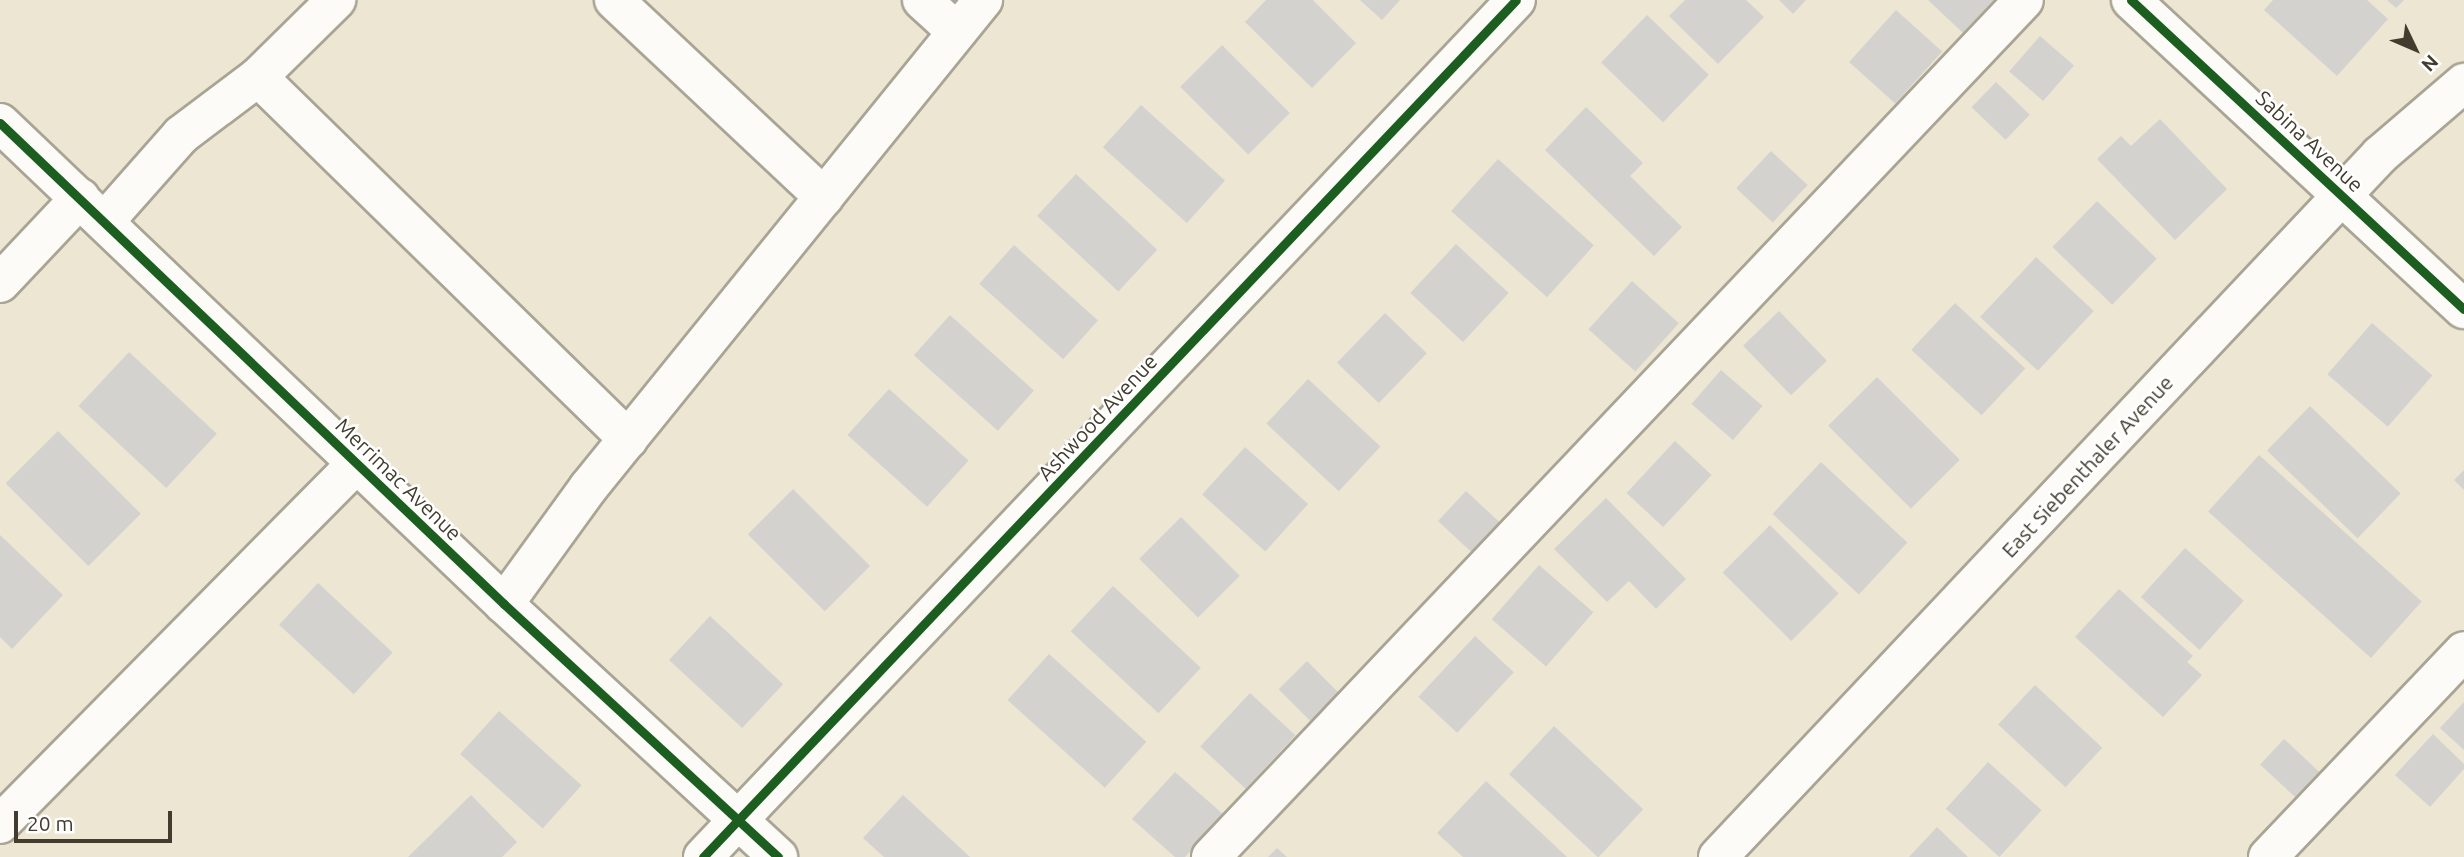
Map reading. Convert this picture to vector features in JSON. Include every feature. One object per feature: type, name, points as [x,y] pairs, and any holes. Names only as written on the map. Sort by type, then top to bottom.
[{"type":"street","points":[[0,283],[181,135],[258,78],[336,0]]},
{"type":"street","points":[[614,0],[824,197]]},
{"type":"street","points":[[922,0],[957,32]]},
{"type":"street","points":[[504,604],[588,488],[983,0]]},
{"type":"street","name":"Ashwood Avenue","points":[[703,857],[1516,0]]},
{"type":"street","points":[[1211,857],[2024,0]]},
{"type":"street","name":"Sabina Avenue","points":[[2131,0],[2464,309]]},
{"type":"street","points":[[258,78],[628,439]]},
{"type":"street","name":"East Siebenthaler Avenue","points":[[1718,857],[2380,155],[2464,83]]},
{"type":"street","name":"Merrimac Avenue","points":[[0,123],[504,604],[778,857]]},
{"type":"street","points":[[0,824],[357,463]]},
{"type":"street","points":[[2267,857],[2464,650]]},
{"type":"building","points":[[1266,0],[1313,0],[1356,43],[1312,88],[1245,22]]},
{"type":"building","points":[[1360,0],[1400,0],[1382,20]]},
{"type":"building","points":[[1685,0],[1746,0],[1764,17],[1718,64],[1669,16]]},
{"type":"building","points":[[1779,0],[1806,0],[1793,14]]},
{"type":"building","points":[[1928,0],[1994,0],[1963,33]]},
{"type":"building","points":[[2273,0],[2367,0],[2388,19],[2337,76],[2264,10]]},
{"type":"building","points":[[2387,0],[2404,0],[2396,8]]},
{"type":"building","points":[[1896,10],[1942,51],[1895,104],[1849,62]]},
{"type":"building","points":[[1647,15],[1709,75],[1663,122],[1601,62]]},
{"type":"building","points":[[2040,36],[2074,66],[2043,101],[2009,71]]},
{"type":"building","points":[[1222,45],[1290,113],[1248,155],[1180,87]]},
{"type":"building","points":[[1996,82],[2030,115],[2005,140],[1972,107]]},
{"type":"building","points":[[1141,105],[1225,181],[1187,223],[1103,147]]},
{"type":"building","points":[[1586,107],[1643,163],[1630,176],[1682,227],[1654,256],[1545,150]]},
{"type":"building","points":[[2160,119],[2227,189],[2175,240],[2097,159],[2121,136],[2131,146]]},
{"type":"building","points":[[1771,151],[1808,185],[1773,222],[1736,188]]},
{"type":"building","points":[[1498,159],[1594,245],[1547,297],[1451,211]]},
{"type":"building","points":[[1076,174],[1157,250],[1118,291],[1037,216]]},
{"type":"building","points":[[2097,201],[2157,259],[2112,305],[2053,247]]},
{"type":"building","points":[[1456,244],[1509,293],[1463,342],[1410,293]]},
{"type":"building","points":[[1014,245],[1098,321],[1063,359],[979,284]]},
{"type":"building","points":[[2036,257],[2094,311],[2038,371],[1980,317]]},
{"type":"building","points":[[1632,281],[1679,323],[1635,371],[1589,329]]},
{"type":"building","points":[[1955,303],[2025,368],[1982,415],[1911,350]]},
{"type":"building","points":[[1779,311],[1827,361],[1791,395],[1743,346]]},
{"type":"building","points":[[1385,313],[1427,353],[1379,403],[1337,363]]},
{"type":"building","points":[[950,315],[1034,391],[998,431],[914,355]]},
{"type":"building","points":[[2372,323],[2432,375],[2388,427],[2327,374]]},
{"type":"building","points":[[129,352],[217,434],[166,488],[79,406]]},
{"type":"building","points":[[1721,370],[1763,406],[1733,440],[1691,404]]},
{"type":"building","points":[[1877,377],[1960,460],[1911,509],[1828,426]]},
{"type":"building","points":[[1308,379],[1380,447],[1339,491],[1266,424]]},
{"type":"building","points":[[889,389],[969,461],[927,507],[848,435]]},
{"type":"building","points":[[2310,406],[2401,494],[2358,538],[2267,451]]},
{"type":"building","points":[[58,431],[141,514],[88,566],[6,483]]},
{"type":"building","points":[[1675,441],[1712,475],[1663,527],[1627,493]]},
{"type":"building","points":[[1245,447],[1308,504],[1265,551],[1202,495]]},
{"type":"building","points":[[2259,455],[2422,602],[2371,658],[2208,511]]},
{"type":"building","points":[[1821,462],[1907,542],[1859,594],[1773,514]]},
{"type":"building","points":[[2464,470],[2464,490],[2454,480]]},
{"type":"building","points":[[793,489],[870,566],[825,611],[748,534]]},
{"type":"building","points":[[1466,491],[1503,525],[1475,555],[1438,521]]},
{"type":"building","points":[[1606,498],[1686,579],[1656,609],[1629,581],[1607,602],[1554,549]]},
{"type":"building","points":[[1181,517],[1240,576],[1198,617],[1139,559]]},
{"type":"building","points":[[1770,525],[1839,594],[1791,641],[1723,572]]},
{"type":"building","points":[[0,535],[63,595],[12,649],[0,637]]},
{"type":"building","points":[[2185,548],[2244,601],[2200,650],[2141,597]]},
{"type":"building","points":[[1539,565],[1593,612],[1546,667],[1492,619]]},
{"type":"building","points":[[318,583],[393,653],[354,694],[279,625]]},
{"type":"building","points":[[1113,586],[1201,668],[1158,713],[1071,631]]},
{"type":"building","points":[[2119,589],[2193,656],[2187,662],[2202,675],[2163,717],[2075,637]]},
{"type":"building","points":[[710,616],[783,684],[742,728],[669,660]]},
{"type":"building","points":[[1475,636],[1514,672],[1457,733],[1418,697]]},
{"type":"building","points":[[1049,654],[1146,742],[1105,788],[1008,700]]},
{"type":"building","points":[[1307,661],[1341,695],[1313,723],[1279,689]]},
{"type":"building","points":[[2035,685],[2102,748],[2065,787],[1998,724]]},
{"type":"building","points":[[1250,693],[1295,735],[1246,789],[1200,746]]},
{"type":"building","points":[[2464,702],[2464,750],[2440,728]]},
{"type":"building","points":[[499,711],[581,785],[543,828],[460,754]]},
{"type":"building","points":[[1554,726],[1643,809],[1598,857],[1509,774]]},
{"type":"building","points":[[2433,734],[2464,764],[2464,769],[2430,807],[2395,775]]},
{"type":"building","points":[[2284,739],[2320,772],[2296,798],[2260,765]]},
{"type":"building","points":[[1988,762],[2042,810],[1999,857],[1946,809]]},
{"type":"building","points":[[1175,772],[1224,815],[1185,857],[1175,857],[1132,819]]},
{"type":"building","points":[[1486,781],[1567,857],[1463,857],[1437,833]]},
{"type":"building","points":[[471,795],[517,842],[502,857],[408,857]]},
{"type":"building","points":[[903,795],[970,857],[884,857],[863,838]]},
{"type":"building","points":[[1937,827],[1968,857],[1909,857]]},
{"type":"building","points":[[1277,848],[1287,857],[1268,857]]},
{"type":"cycle path","points":[[703,857],[1516,0]]},
{"type":"cycle path","points":[[2131,0],[2464,309]]},
{"type":"cycle path","points":[[0,123],[504,604],[778,857]]}]
